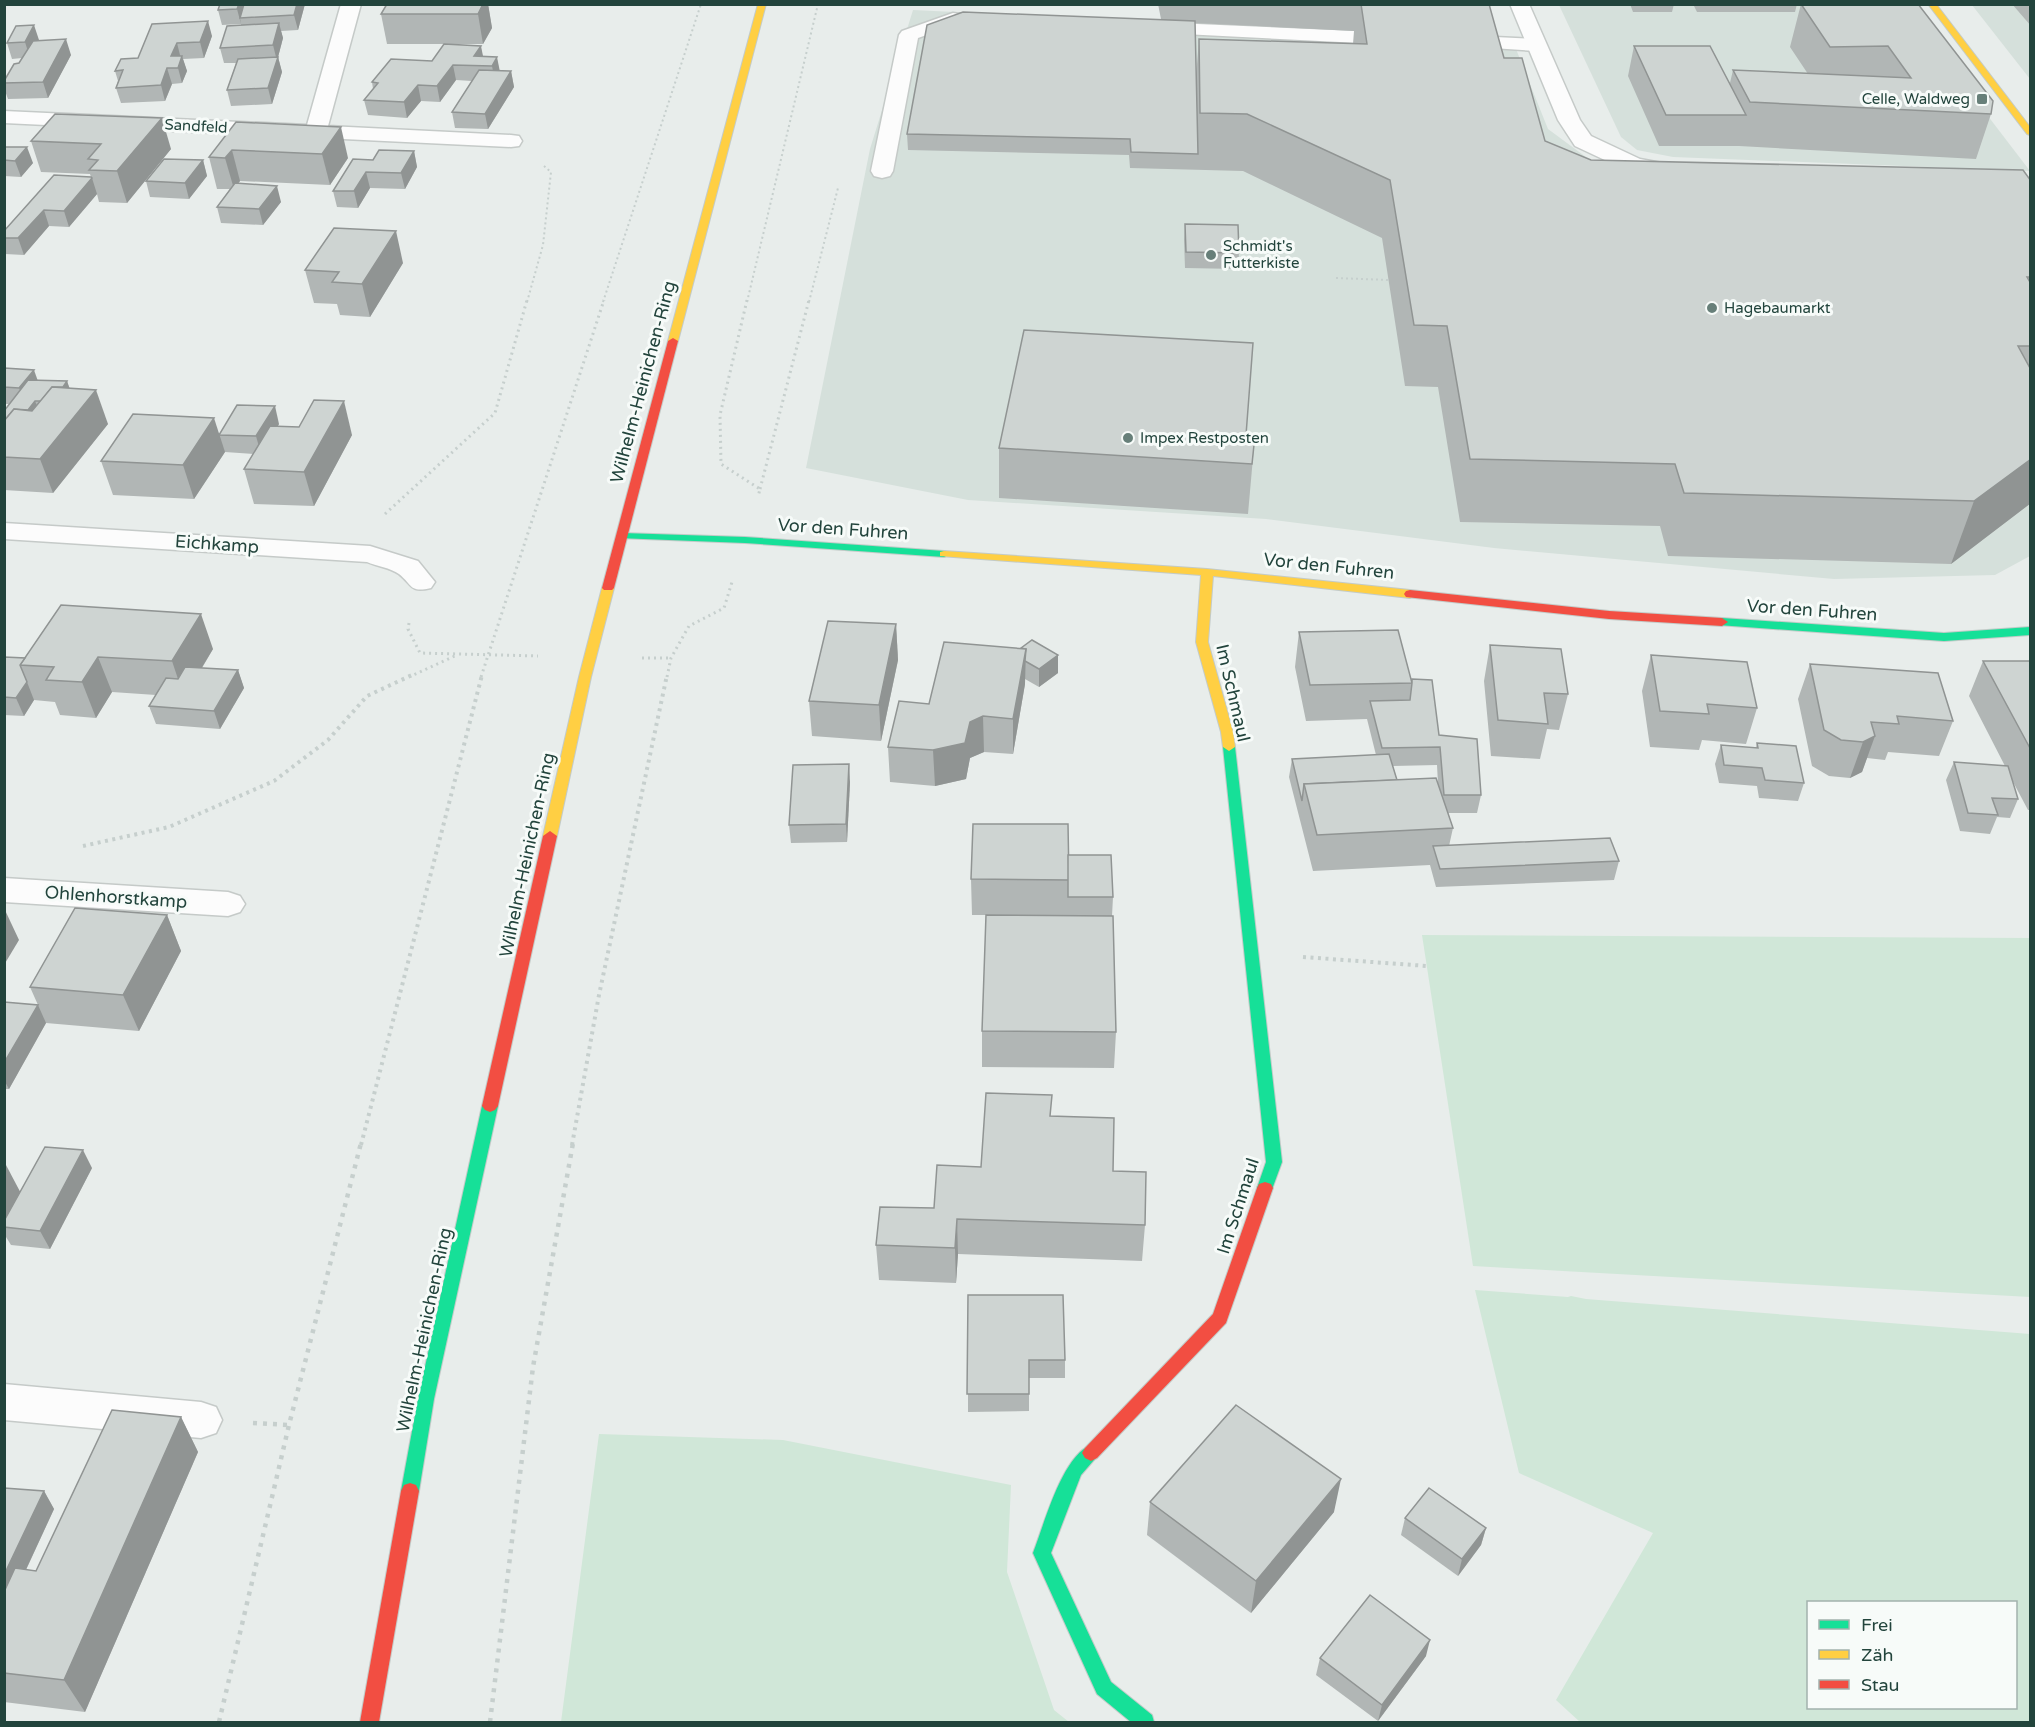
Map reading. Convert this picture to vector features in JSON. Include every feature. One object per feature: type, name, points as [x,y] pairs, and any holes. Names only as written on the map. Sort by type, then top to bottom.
[{"type":"street","points":[[316,132],[351,4]]},
{"type":"street","name":"Wilhelm-Heinichen-Ring","points":[[369,1722],[426,1399],[585,677],[762,4]]},
{"type":"street","points":[[1518,4],[1569,120],[1583,141],[1634,165],[1690,174]]},
{"type":"street","points":[[1932,4],[2031,132]]},
{"type":"street","points":[[882,171],[909,35],[953,19],[989,21]]},
{"type":"street","points":[[1132,27],[1536,45]]},
{"type":"street","name":"Sandfeld","points":[[4,117],[512,141]]},
{"type":"street","name":"Eichkamp","points":[[4,531],[370,554],[408,567],[421,582]]},
{"type":"street","name":"Vor den Fuhren","points":[[622,536],[745,540],[1207,572],[1609,615],[1944,637],[2031,631]]},
{"type":"street","name":"Im Schmaul","points":[[1145,1722],[1104,1688],[1042,1553],[1074,1470],[1220,1318],[1274,1162],[1227,732],[1202,642],[1207,572]]},
{"type":"street","name":"Ohlenhorstkamp","points":[[11,890],[228,904]]},
{"type":"street","points":[[4,1402],[201,1420]]},
{"type":"path","points":[[219,1722],[292,1414],[487,655],[701,4]]},
{"type":"path","points":[[760,489],[721,464],[720,415],[818,4]]},
{"type":"path","points":[[338,552],[372,526],[495,413],[543,245],[551,172],[512,141]]},
{"type":"path","points":[[490,1722],[533,1367],[598,995],[671,658],[689,626],[724,608],[760,489],[841,178]]},
{"type":"path","points":[[1336,278],[1389,280]]},
{"type":"path","points":[[421,582],[408,629],[420,653],[487,655]]},
{"type":"path","points":[[11,890],[88,843],[170,827],[274,781],[328,740],[367,696],[457,655]]},
{"type":"path","points":[[1251,953],[1426,966]]},
{"type":"shaded area","points":[[1559,5],[1903,5],[2030,171],[1673,157],[1637,150],[1621,137]]},
{"type":"shaded area","points":[[1972,5],[2030,5],[2030,79]]},
{"type":"shaded area","points":[[913,10],[1512,39],[1548,129],[1609,174],[2030,210],[2030,556],[1995,575],[1834,579],[1494,548],[1266,519],[968,500],[806,468],[870,149]]},
{"type":"green space","points":[[1422,935],[2030,938],[2030,1297],[1473,1266]]},
{"type":"green space","points":[[1475,1290],[2030,1334],[2030,1722],[1580,1722],[1556,1700],[1653,1533],[1519,1473]]},
{"type":"green space","points":[[599,1434],[783,1440],[1011,1485],[1007,1572],[1054,1710],[1069,1722],[561,1722]]},
{"type":"building","points":[[220,4],[239,4],[237,9],[218,10]]},
{"type":"building","points":[[244,4],[297,4],[294,15],[240,18]]},
{"type":"building","points":[[387,4],[483,4],[478,14],[381,14]]},
{"type":"building","name":"Hagebaumarkt","points":[[1361,4],[1489,4],[1504,58],[1522,58],[1545,141],[1591,160],[2023,170],[2031,181],[2031,277],[2027,277],[2031,284],[2031,346],[2018,346],[2031,370],[2031,459],[1974,501],[1684,493],[1675,464],[1470,459],[1447,326],[1414,325],[1390,180],[1247,114],[1200,113],[1199,39],[1367,44]]},
{"type":"building","points":[[1801,4],[1918,4],[1993,101],[1991,114],[1750,102],[1733,70],[1911,78],[1888,46],[1830,47]]},
{"type":"building","points":[[963,12],[1195,21],[1198,154],[1131,152],[1130,139],[907,134],[927,25]]},
{"type":"building","points":[[208,21],[200,42],[177,43],[171,56],[182,56],[178,68],[167,68],[161,85],[116,88],[123,70],[115,71],[121,59],[138,58],[152,24]]},
{"type":"building","points":[[279,23],[273,45],[220,48],[227,26]]},
{"type":"building","points":[[34,25],[25,42],[7,43],[16,26]]},
{"type":"building","points":[[66,39],[43,82],[4,83],[14,64],[19,63],[33,41]]},
{"type":"building","points":[[444,44],[481,46],[474,56],[497,57],[492,66],[453,65],[437,86],[418,85],[404,102],[364,100],[378,83],[372,82],[391,59],[432,61]]},
{"type":"building","points":[[1634,46],[1710,46],[1746,115],[1666,115]]},
{"type":"building","points":[[278,57],[268,88],[227,90],[238,59]]},
{"type":"building","points":[[479,70],[511,71],[485,114],[452,112]]},
{"type":"building","points":[[55,114],[162,118],[117,171],[89,170],[98,160],[88,159],[101,144],[31,141]]},
{"type":"building","points":[[236,122],[341,127],[322,154],[232,150],[225,158],[209,157]]},
{"type":"building","points":[[4,147],[27,147],[15,161],[4,160]]},
{"type":"building","points":[[379,150],[414,151],[401,173],[366,172],[354,191],[333,191],[353,159],[373,160]]},
{"type":"building","points":[[164,159],[203,160],[185,183],[146,181]]},
{"type":"building","points":[[54,175],[92,178],[64,211],[44,210],[18,238],[4,238],[4,231]]},
{"type":"building","points":[[235,183],[277,186],[259,209],[217,207]]},
{"type":"building","points":[[1185,224],[1238,225],[1239,253],[1186,252]]},
{"type":"building","points":[[334,228],[396,231],[362,284],[332,282],[339,272],[305,270]]},
{"type":"building","points":[[1024,330],[1253,343],[1246,435],[1255,435],[1252,464],[999,448]]},
{"type":"building","points":[[4,368],[34,370],[19,388],[4,387]]},
{"type":"building","points":[[28,380],[67,381],[63,387],[52,387],[41,401],[35,401],[28,410],[14,409],[4,421],[4,411]]},
{"type":"building","points":[[52,387],[96,390],[40,459],[4,457],[4,421],[14,409],[32,411]]},
{"type":"building","points":[[314,400],[344,401],[304,472],[244,469],[270,426],[299,427]]},
{"type":"building","points":[[237,405],[275,406],[256,436],[219,435]]},
{"type":"building","points":[[133,414],[214,418],[183,465],[101,461]]},
{"type":"building","points":[[61,605],[201,614],[172,661],[98,657],[82,682],[46,680],[54,667],[20,665]]},
{"type":"building","points":[[828,621],[896,624],[879,705],[809,701]]},
{"type":"building","points":[[1398,630],[1412,683],[1310,685],[1299,632]]},
{"type":"building","points":[[1032,640],[1058,655],[1039,669],[1025,661],[1026,649],[1021,648]]},
{"type":"building","points":[[944,642],[1026,649],[1013,719],[983,716],[970,722],[965,743],[933,750],[888,747],[899,701],[929,704]]},
{"type":"building","points":[[1490,645],[1561,649],[1568,694],[1544,693],[1548,724],[1498,720]]},
{"type":"building","points":[[1651,655],[1747,662],[1757,708],[1707,704],[1709,714],[1660,711]]},
{"type":"building","points":[[4,657],[25,658],[20,665],[27,682],[16,698],[4,697]]},
{"type":"building","points":[[1983,661],[2031,662],[2031,750]]},
{"type":"building","points":[[1810,664],[1938,673],[1953,721],[1897,716],[1899,724],[1871,722],[1875,736],[1863,742],[1841,740],[1824,730]]},
{"type":"building","points":[[185,667],[238,670],[214,711],[149,706],[166,678],[178,679]]},
{"type":"building","points":[[1412,679],[1432,680],[1439,735],[1477,739],[1481,795],[1444,795],[1440,747],[1382,748],[1370,701],[1410,700]]},
{"type":"building","points":[[1757,743],[1796,746],[1804,783],[1765,780],[1762,768],[1724,765],[1721,745],[1758,748]]},
{"type":"building","points":[[1389,754],[1397,780],[1304,784],[1302,801],[1292,759]]},
{"type":"building","points":[[1954,762],[2008,766],[2018,799],[1992,798],[1998,815],[1968,813]]},
{"type":"building","points":[[849,764],[846,824],[789,825],[793,765]]},
{"type":"building","points":[[1436,778],[1453,828],[1317,835],[1304,784]]},
{"type":"building","points":[[973,824],[1068,824],[1069,880],[971,879]]},
{"type":"building","points":[[1610,838],[1619,861],[1440,869],[1433,846]]},
{"type":"building","points":[[1068,855],[1111,855],[1113,897],[1068,897]]},
{"type":"building","points":[[75,908],[167,915],[123,995],[30,987]]},
{"type":"building","points":[[986,915],[1113,916],[1116,1032],[982,1031]]},
{"type":"building","points":[[4,1002],[38,1005],[4,1063]]},
{"type":"building","points":[[986,1093],[1052,1095],[1050,1116],[1114,1118],[1113,1171],[1146,1172],[1145,1225],[957,1219],[955,1248],[876,1245],[880,1207],[934,1208],[937,1165],[981,1167]]},
{"type":"building","points":[[45,1147],[83,1150],[40,1231],[4,1227],[4,1221]]},
{"type":"building","points":[[968,1295],[1063,1295],[1065,1360],[1029,1360],[1029,1394],[967,1394]]},
{"type":"building","points":[[1236,1405],[1341,1479],[1256,1581],[1150,1502]]},
{"type":"building","points":[[112,1410],[181,1417],[64,1680],[4,1673],[4,1592],[15,1568],[36,1571]]},
{"type":"building","points":[[4,1488],[44,1491],[4,1575]]},
{"type":"building","points":[[1429,1488],[1486,1528],[1462,1559],[1405,1518]]},
{"type":"building","points":[[1370,1595],[1430,1640],[1382,1705],[1320,1658]]},
{"type":"traffic: fast","points":[[622,536],[745,540],[944,554]]},
{"type":"traffic: fast","points":[[1722,622],[1944,637],[2030,631]]},
{"type":"traffic: fast","points":[[1229,747],[1274,1162],[1265,1188]]},
{"type":"traffic: fast","points":[[410,1491],[426,1399],[490,1106]]},
{"type":"traffic: fast","points":[[1091,1453],[1074,1470],[1042,1553],[1104,1688],[1145,1722]]},
{"type":"traffic: slow","points":[[673,341],[762,4]]},
{"type":"traffic: slow","points":[[1932,4],[2030,132]]},
{"type":"traffic: slow","points":[[944,554],[1207,572],[1410,594]]},
{"type":"traffic: slow","points":[[1207,572],[1202,642],[1229,747]]},
{"type":"traffic: slow","points":[[550,836],[585,677],[608,588]]},
{"type":"traffic: jam","points":[[608,588],[673,341]]},
{"type":"traffic: jam","points":[[1410,594],[1609,615],[1722,622]]},
{"type":"traffic: jam","points":[[490,1106],[550,836]]},
{"type":"traffic: jam","points":[[1091,1453],[1220,1318],[1265,1188]]},
{"type":"traffic: jam","points":[[369,1722],[410,1491]]},
{"type":"place","name":"Celle, Waldweg","points":[[1982,99]]},
{"type":"place","name":"Schmidt's Futterkiste","points":[[1211,255]]},
{"type":"place","name":"Hagebaumarkt","points":[[1712,308]]},
{"type":"place","name":"Impex Restposten","points":[[1128,438]]}]
